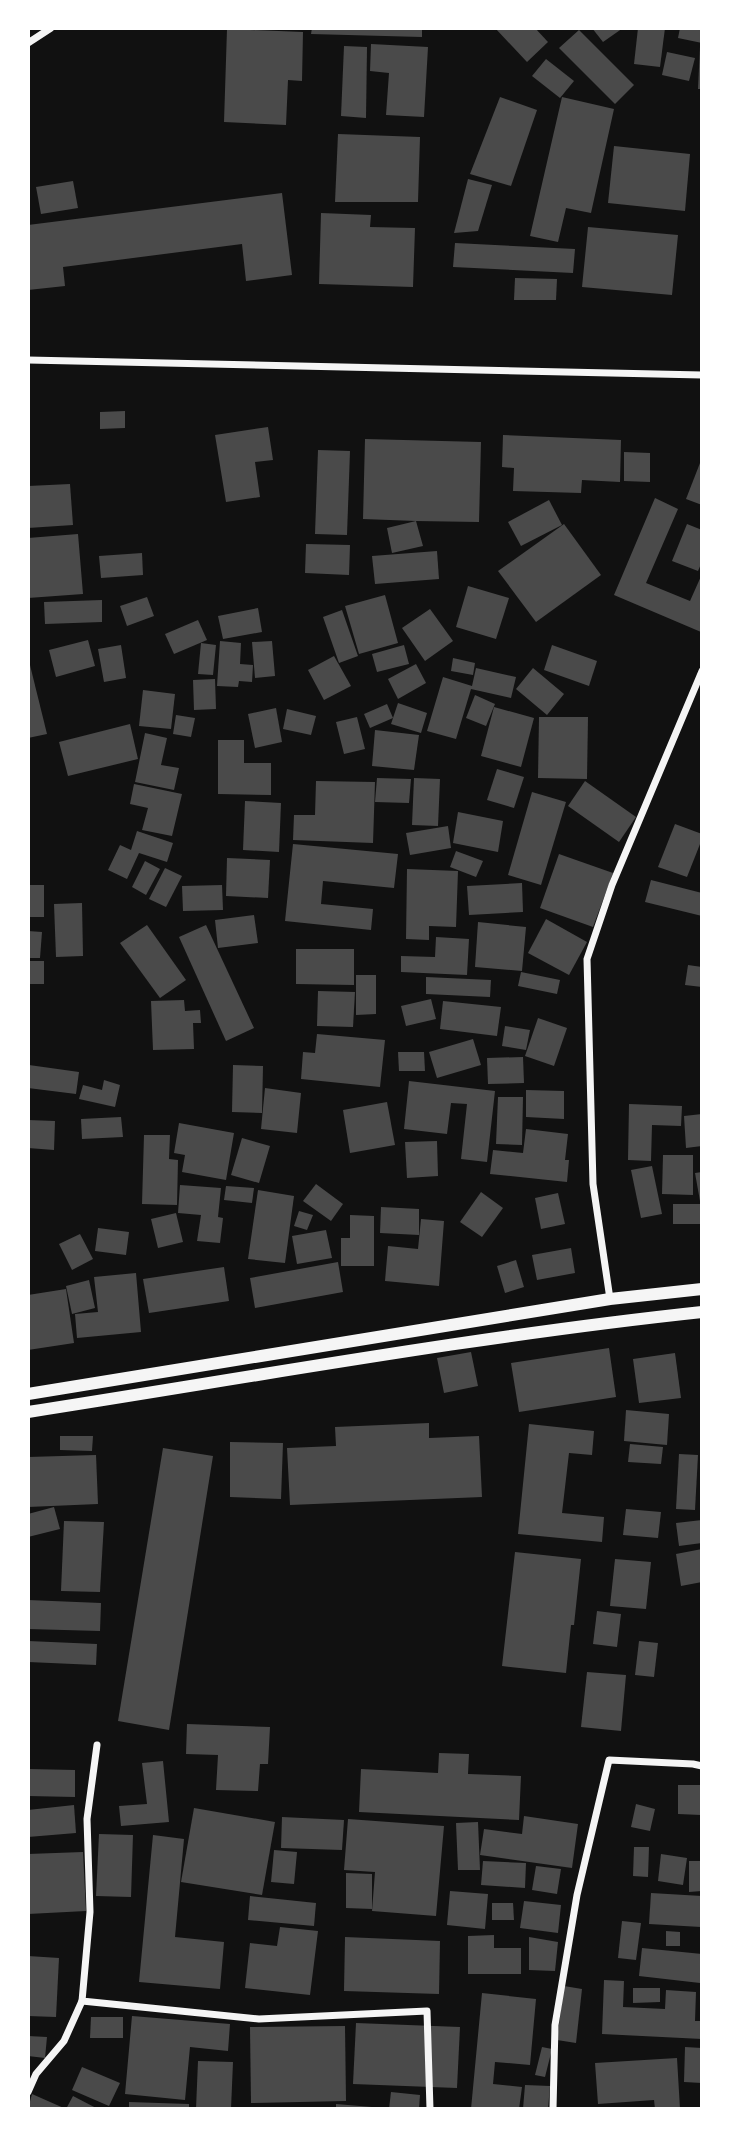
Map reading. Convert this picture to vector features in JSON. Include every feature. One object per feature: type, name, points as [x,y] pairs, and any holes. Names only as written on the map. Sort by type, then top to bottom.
[{"type":"street","points":[[28,43],[51,28]]},
{"type":"street","points":[[28,360],[702,375]]},
{"type":"street","points":[[610,1299],[593,1184],[587,959],[612,885],[702,671]]},
{"type":"street","points":[[28,1394],[610,1299],[702,1289]]},
{"type":"street","points":[[28,1412],[512,1337],[702,1312]]},
{"type":"street","points":[[28,2092],[36,2074],[64,2041],[82,2001],[90,1912],[87,1819],[97,1745]]},
{"type":"street","points":[[553,2109],[555,2025],[577,1895],[609,1760],[702,1766]]},
{"type":"street","points":[[82,2001],[259,2018],[427,2011],[430,2109]]},
{"type":"building","points":[[312,28],[422,28],[422,37],[311,34]]},
{"type":"building","points":[[495,28],[535,28],[548,42],[527,62]]},
{"type":"building","points":[[592,28],[623,28],[603,42]]},
{"type":"building","points":[[638,28],[665,28],[660,67],[634,64]]},
{"type":"building","points":[[680,28],[702,28],[702,43],[678,38]]},
{"type":"building","points":[[227,29],[303,32],[302,81],[288,80],[286,125],[224,122]]},
{"type":"building","points":[[579,30],[634,85],[615,104],[559,48]]},
{"type":"building","points":[[371,44],[428,47],[424,117],[386,115],[389,73],[370,71]]},
{"type":"building","points":[[344,46],[367,47],[366,118],[341,116]]},
{"type":"building","points":[[700,47],[702,89],[698,89]]},
{"type":"building","points":[[667,52],[695,58],[689,81],[662,75]]},
{"type":"building","points":[[546,59],[574,81],[560,98],[532,76]]},
{"type":"building","points":[[500,97],[537,110],[511,186],[470,174]]},
{"type":"building","points":[[562,97],[614,109],[591,213],[566,208],[558,242],[530,236]]},
{"type":"building","points":[[338,134],[420,137],[418,202],[335,202]]},
{"type":"building","points":[[614,146],[690,154],[685,211],[608,203]]},
{"type":"building","points":[[468,179],[492,185],[478,231],[454,233]]},
{"type":"building","points":[[73,181],[78,208],[41,214],[36,187]]},
{"type":"building","points":[[282,193],[292,275],[246,281],[242,244],[63,267],[65,286],[28,290],[28,225]]},
{"type":"building","points":[[321,213],[371,215],[370,227],[415,228],[413,287],[319,284]]},
{"type":"building","points":[[588,227],[678,235],[672,295],[582,287]]},
{"type":"building","points":[[455,243],[575,249],[573,273],[453,267]]},
{"type":"building","points":[[515,278],[557,279],[556,300],[514,300]]},
{"type":"building","points":[[125,411],[125,428],[100,429],[100,412]]},
{"type":"building","points":[[268,427],[273,460],[255,462],[260,497],[226,502],[215,435]]},
{"type":"building","points":[[503,435],[621,440],[620,482],[582,480],[581,493],[513,491],[514,468],[502,467]]},
{"type":"building","points":[[365,439],[481,442],[479,522],[363,519]]},
{"type":"building","points":[[318,450],[350,451],[347,535],[315,534]]},
{"type":"building","points":[[624,452],[650,453],[650,482],[624,481]]},
{"type":"building","points":[[700,463],[702,464],[702,505],[686,499]]},
{"type":"building","points":[[70,484],[73,525],[28,528],[28,486]]},
{"type":"building","points":[[655,498],[678,509],[646,583],[690,601],[702,574],[701,632],[614,595]]},
{"type":"building","points":[[549,500],[562,525],[521,546],[508,522]]},
{"type":"building","points":[[416,521],[423,546],[392,553],[387,528]]},
{"type":"building","points":[[564,524],[601,575],[536,622],[498,571]]},
{"type":"building","points":[[687,524],[702,530],[702,562],[698,571],[672,561]]},
{"type":"building","points":[[78,534],[83,594],[28,598],[28,538]]},
{"type":"building","points":[[306,544],[350,545],[349,575],[305,573]]},
{"type":"building","points":[[437,551],[439,579],[375,584],[372,556]]},
{"type":"building","points":[[142,553],[143,575],[101,578],[99,556]]},
{"type":"building","points":[[468,586],[509,598],[496,639],[456,627]]},
{"type":"building","points":[[385,595],[398,643],[359,654],[345,606]]},
{"type":"building","points":[[147,597],[154,616],[127,626],[120,606]]},
{"type":"building","points":[[102,600],[102,622],[45,624],[44,602]]},
{"type":"building","points":[[258,608],[262,632],[223,639],[218,616]]},
{"type":"building","points":[[430,609],[453,641],[425,661],[402,628]]},
{"type":"building","points":[[342,610],[358,656],[339,663],[323,617]]},
{"type":"building","points":[[198,620],[207,640],[174,654],[165,634]]},
{"type":"building","points":[[88,640],[95,666],[56,677],[49,650]]},
{"type":"building","points":[[220,641],[241,643],[240,664],[253,665],[252,682],[239,681],[238,687],[217,686]]},
{"type":"building","points":[[272,641],[275,676],[255,678],[252,642]]},
{"type":"building","points":[[201,643],[216,645],[213,675],[198,674]]},
{"type":"building","points":[[121,645],[126,678],[104,682],[98,649]]},
{"type":"building","points":[[404,645],[409,664],[377,672],[372,654]]},
{"type":"building","points":[[552,645],[597,661],[589,686],[544,670]]},
{"type":"building","points":[[334,656],[351,686],[324,700],[308,670]]},
{"type":"building","points":[[28,657],[47,734],[28,738]]},
{"type":"building","points":[[453,658],[475,663],[473,675],[451,671]]},
{"type":"building","points":[[416,664],[426,683],[398,699],[388,679]]},
{"type":"building","points":[[476,668],[516,677],[511,698],[471,689],[456,739],[427,731],[443,677],[472,686]]},
{"type":"building","points":[[533,668],[564,694],[547,715],[516,689]]},
{"type":"building","points":[[215,679],[216,709],[194,710],[193,680]]},
{"type":"building","points":[[143,690],[175,694],[171,729],[139,726]]},
{"type":"building","points":[[475,695],[495,704],[486,726],[466,718]]},
{"type":"building","points":[[398,703],[427,713],[421,733],[391,724]]},
{"type":"building","points":[[387,704],[393,718],[370,728],[364,714]]},
{"type":"building","points":[[494,707],[534,718],[521,767],[481,756]]},
{"type":"building","points":[[276,708],[282,742],[255,748],[248,714]]},
{"type":"building","points":[[287,709],[316,716],[311,735],[283,729]]},
{"type":"building","points":[[176,715],[195,718],[191,737],[173,734]]},
{"type":"building","points":[[357,717],[365,749],[344,754],[336,722]]},
{"type":"building","points":[[539,717],[588,717],[587,779],[538,778]]},
{"type":"building","points":[[130,724],[138,759],[68,776],[59,742]]},
{"type":"building","points":[[375,730],[419,735],[414,770],[372,766]]},
{"type":"building","points":[[145,733],[167,738],[161,765],[179,768],[174,790],[135,782]]},
{"type":"building","points":[[218,740],[244,740],[244,763],[271,763],[271,795],[218,794]]},
{"type":"building","points":[[497,769],[524,777],[514,808],[487,800]]},
{"type":"building","points":[[377,778],[411,779],[409,803],[375,802]]},
{"type":"building","points":[[414,778],[440,779],[438,826],[412,825]]},
{"type":"building","points":[[316,781],[375,782],[373,843],[293,840],[294,815],[315,815]]},
{"type":"building","points":[[585,781],[636,817],[619,842],[568,806]]},
{"type":"building","points":[[134,784],[182,794],[172,836],[142,830],[148,808],[130,804]]},
{"type":"building","points":[[532,792],[566,802],[541,885],[508,875]]},
{"type":"building","points":[[245,801],[281,803],[279,852],[243,850]]},
{"type":"building","points":[[458,812],[503,821],[498,852],[453,843]]},
{"type":"building","points":[[675,824],[702,834],[687,877],[658,867]]},
{"type":"building","points":[[448,826],[451,848],[410,855],[406,833]]},
{"type":"building","points":[[137,831],[173,843],[167,862],[139,853],[127,879],[108,870],[120,845],[131,850]]},
{"type":"building","points":[[293,844],[398,854],[394,888],[323,881],[321,904],[373,909],[371,930],[285,921]]},
{"type":"building","points":[[456,851],[483,861],[476,877],[450,867]]},
{"type":"building","points":[[559,854],[613,873],[593,927],[540,908]]},
{"type":"building","points":[[227,858],[270,860],[268,898],[226,896]]},
{"type":"building","points":[[145,861],[160,869],[146,895],[132,887]]},
{"type":"building","points":[[165,868],[182,876],[166,907],[149,899]]},
{"type":"building","points":[[407,869],[458,871],[456,927],[429,926],[429,940],[406,939]]},
{"type":"building","points":[[651,880],[702,893],[702,916],[645,902]]},
{"type":"building","points":[[522,883],[523,912],[469,915],[467,886]]},
{"type":"building","points":[[28,885],[44,885],[44,917],[28,917]]},
{"type":"building","points":[[222,885],[223,910],[183,911],[182,886]]},
{"type":"building","points":[[82,903],[83,956],[56,957],[54,904]]},
{"type":"building","points":[[254,915],[258,943],[218,948],[215,920]]},
{"type":"building","points":[[546,919],[587,942],[569,975],[528,953]]},
{"type":"building","points":[[478,922],[526,927],[522,971],[475,967]]},
{"type":"building","points":[[147,925],[186,980],[160,998],[120,943]]},
{"type":"building","points":[[206,925],[254,1028],[226,1041],[179,937]]},
{"type":"building","points":[[28,931],[42,932],[40,958],[28,958]]},
{"type":"building","points":[[436,937],[469,939],[467,975],[401,972],[401,956],[435,957]]},
{"type":"building","points":[[296,949],[354,949],[354,985],[296,984]]},
{"type":"building","points":[[28,961],[44,961],[44,984],[28,984]]},
{"type":"building","points":[[688,965],[702,967],[702,987],[685,985]]},
{"type":"building","points":[[521,972],[560,980],[557,994],[518,986]]},
{"type":"building","points":[[356,975],[376,975],[376,1014],[356,1015]]},
{"type":"building","points":[[426,977],[491,980],[490,997],[426,994]]},
{"type":"building","points":[[318,991],[355,992],[353,1027],[317,1026]]},
{"type":"building","points":[[431,999],[436,1019],[406,1026],[401,1006]]},
{"type":"building","points":[[184,1000],[185,1011],[200,1010],[201,1023],[193,1023],[194,1049],[153,1050],[151,1001]]},
{"type":"building","points":[[443,1001],[501,1007],[497,1036],[440,1029]]},
{"type":"building","points":[[538,1018],[567,1028],[554,1066],[525,1056]]},
{"type":"building","points":[[505,1026],[530,1030],[526,1050],[502,1046]]},
{"type":"building","points":[[317,1034],[385,1040],[380,1087],[301,1079],[303,1052],[315,1053]]},
{"type":"building","points":[[473,1039],[481,1065],[437,1078],[429,1052]]},
{"type":"building","points":[[398,1052],[424,1052],[425,1071],[399,1071]]},
{"type":"building","points":[[523,1057],[524,1083],[488,1084],[487,1058]]},
{"type":"building","points":[[29,1065],[79,1072],[76,1094],[28,1088]]},
{"type":"building","points":[[233,1065],[263,1066],[262,1113],[232,1112]]},
{"type":"building","points":[[104,1080],[120,1085],[115,1107],[79,1099],[83,1085],[102,1090]]},
{"type":"building","points":[[409,1081],[495,1091],[487,1162],[461,1159],[467,1104],[451,1103],[447,1134],[404,1129]]},
{"type":"building","points":[[265,1088],[301,1093],[297,1133],[261,1129]]},
{"type":"building","points":[[526,1090],[564,1091],[564,1119],[526,1117]]},
{"type":"building","points":[[498,1097],[523,1097],[522,1145],[496,1144]]},
{"type":"building","points":[[387,1102],[395,1145],[350,1153],[343,1110]]},
{"type":"building","points":[[629,1104],[682,1106],[681,1126],[652,1125],[651,1161],[628,1160]]},
{"type":"building","points":[[702,1114],[702,1146],[686,1148],[684,1116]]},
{"type":"building","points":[[121,1117],[123,1137],[82,1139],[81,1119]]},
{"type":"building","points":[[28,1120],[55,1121],[54,1150],[28,1148]]},
{"type":"building","points":[[179,1123],[234,1133],[226,1180],[182,1172],[185,1155],[174,1153]]},
{"type":"building","points":[[526,1129],[568,1134],[565,1160],[569,1160],[567,1182],[490,1174],[493,1150],[523,1153]]},
{"type":"building","points":[[144,1135],[170,1135],[169,1159],[178,1160],[177,1205],[142,1204]]},
{"type":"building","points":[[242,1138],[270,1146],[259,1183],[231,1175]]},
{"type":"building","points":[[437,1141],[438,1176],[407,1178],[405,1142]]},
{"type":"building","points":[[663,1155],[693,1155],[693,1195],[662,1194]]},
{"type":"building","points":[[652,1166],[662,1214],[641,1218],[631,1170]]},
{"type":"building","points":[[702,1172],[702,1201],[700,1201],[695,1173]]},
{"type":"building","points":[[316,1184],[343,1204],[331,1221],[303,1201]]},
{"type":"building","points":[[180,1185],[221,1188],[218,1217],[223,1218],[220,1243],[197,1241],[201,1215],[178,1213]]},
{"type":"building","points":[[226,1186],[254,1188],[252,1203],[224,1200]]},
{"type":"building","points":[[258,1190],[294,1196],[285,1263],[248,1259]]},
{"type":"building","points":[[481,1192],[503,1208],[482,1237],[460,1222]]},
{"type":"building","points":[[558,1193],[565,1224],[541,1229],[535,1198]]},
{"type":"building","points":[[673,1204],[702,1204],[702,1224],[673,1224]]},
{"type":"building","points":[[381,1207],[419,1209],[419,1235],[380,1233]]},
{"type":"building","points":[[299,1211],[313,1215],[307,1230],[294,1226]]},
{"type":"building","points":[[176,1213],[183,1242],[158,1248],[151,1219]]},
{"type":"building","points":[[350,1215],[374,1216],[374,1266],[341,1266],[341,1238],[350,1238]]},
{"type":"building","points":[[421,1219],[444,1221],[439,1286],[385,1281],[388,1246],[418,1249]]},
{"type":"building","points":[[98,1228],[129,1232],[126,1255],[95,1251]]},
{"type":"building","points":[[326,1230],[332,1258],[297,1264],[292,1236]]},
{"type":"building","points":[[80,1234],[93,1259],[72,1270],[59,1244]]},
{"type":"building","points":[[571,1248],[575,1273],[537,1280],[532,1255]]},
{"type":"building","points":[[516,1260],[524,1287],[505,1293],[497,1266]]},
{"type":"building","points":[[338,1262],[343,1292],[255,1308],[250,1278]]},
{"type":"building","points":[[224,1267],[229,1301],[149,1313],[143,1279]]},
{"type":"building","points":[[136,1273],[141,1332],[77,1338],[75,1314],[98,1312],[94,1277]]},
{"type":"building","points":[[89,1280],[95,1308],[72,1314],[66,1286]]},
{"type":"building","points":[[66,1289],[74,1343],[28,1350],[28,1295]]},
{"type":"building","points":[[609,1348],[616,1397],[519,1412],[511,1363]]},
{"type":"building","points":[[471,1352],[478,1386],[444,1393],[437,1358]]},
{"type":"building","points":[[675,1353],[681,1398],[639,1403],[633,1359]]},
{"type":"building","points":[[626,1410],[669,1414],[667,1445],[624,1441]]},
{"type":"building","points":[[429,1423],[429,1438],[479,1436],[482,1497],[290,1505],[287,1448],[336,1446],[335,1427]]},
{"type":"building","points":[[529,1424],[594,1431],[592,1455],[569,1453],[562,1513],[604,1517],[602,1542],[518,1534]]},
{"type":"building","points":[[60,1436],[93,1436],[92,1451],[60,1450]]},
{"type":"building","points":[[230,1442],[283,1443],[281,1499],[230,1497]]},
{"type":"building","points":[[630,1444],[663,1447],[661,1464],[628,1462]]},
{"type":"building","points":[[163,1448],[213,1456],[169,1730],[118,1721]]},
{"type":"building","points":[[679,1454],[698,1455],[695,1510],[676,1509]]},
{"type":"building","points":[[96,1455],[98,1504],[28,1507],[28,1457]]},
{"type":"building","points":[[54,1507],[60,1529],[28,1537],[28,1514]]},
{"type":"building","points":[[626,1509],[661,1512],[658,1538],[623,1535]]},
{"type":"building","points":[[702,1520],[702,1543],[679,1546],[676,1523]]},
{"type":"building","points":[[64,1521],[104,1522],[100,1592],[61,1591]]},
{"type":"building","points":[[702,1549],[702,1582],[681,1586],[676,1554]]},
{"type":"building","points":[[515,1552],[581,1559],[566,1673],[502,1666]]},
{"type":"building","points":[[615,1559],[651,1562],[646,1609],[610,1606]]},
{"type":"building","points":[[28,1600],[101,1603],[100,1631],[28,1629]]},
{"type":"building","points":[[597,1611],[621,1614],[617,1647],[593,1644]]},
{"type":"building","points":[[28,1641],[97,1644],[96,1665],[28,1662]]},
{"type":"building","points":[[639,1641],[658,1643],[654,1677],[635,1675]]},
{"type":"building","points":[[587,1672],[626,1675],[621,1731],[581,1727]]},
{"type":"building","points":[[187,1724],[270,1727],[268,1764],[260,1764],[258,1791],[216,1790],[218,1755],[186,1754]]},
{"type":"building","points":[[439,1753],[469,1754],[468,1774],[521,1776],[519,1820],[359,1812],[361,1769],[438,1773]]},
{"type":"building","points":[[163,1761],[169,1822],[121,1826],[119,1806],[147,1804],[142,1763]]},
{"type":"building","points":[[28,1769],[75,1770],[75,1797],[28,1796]]},
{"type":"building","points":[[678,1785],[701,1785],[701,1815],[678,1814]]},
{"type":"building","points":[[636,1804],[655,1809],[650,1831],[631,1827]]},
{"type":"building","points":[[74,1805],[76,1833],[28,1837],[28,1810]]},
{"type":"building","points":[[194,1808],[275,1822],[262,1895],[181,1882]]},
{"type":"building","points":[[524,1816],[578,1824],[572,1868],[480,1855],[484,1829],[522,1834]]},
{"type":"building","points":[[282,1817],[344,1820],[342,1850],[281,1848]]},
{"type":"building","points":[[348,1819],[444,1826],[436,1916],[372,1911],[375,1872],[344,1870]]},
{"type":"building","points":[[478,1822],[480,1870],[458,1870],[456,1823]]},
{"type":"building","points":[[99,1834],[133,1835],[131,1897],[96,1896]]},
{"type":"building","points":[[153,1835],[184,1839],[175,1937],[224,1942],[220,1989],[139,1982]]},
{"type":"building","points":[[634,1847],[649,1847],[648,1877],[633,1876]]},
{"type":"building","points":[[274,1850],[297,1852],[294,1884],[271,1882]]},
{"type":"building","points":[[83,1852],[86,1911],[28,1914],[28,1854]]},
{"type":"building","points":[[661,1854],[687,1858],[683,1885],[658,1881]]},
{"type":"building","points":[[483,1861],[526,1863],[525,1888],[481,1885]]},
{"type":"building","points":[[689,1861],[702,1861],[702,1891],[689,1892]]},
{"type":"building","points":[[536,1866],[561,1869],[557,1894],[532,1890]]},
{"type":"building","points":[[346,1873],[372,1874],[372,1909],[346,1908]]},
{"type":"building","points":[[450,1891],[488,1894],[485,1929],[447,1925]]},
{"type":"building","points":[[651,1893],[702,1896],[701,1927],[649,1924]]},
{"type":"building","points":[[250,1896],[316,1903],[314,1926],[248,1920]]},
{"type":"building","points":[[524,1901],[561,1905],[558,1933],[520,1928]]},
{"type":"building","points":[[492,1903],[513,1903],[514,1920],[492,1920]]},
{"type":"building","points":[[622,1921],[641,1923],[636,1960],[618,1958]]},
{"type":"building","points":[[280,1927],[318,1931],[310,1995],[245,1988],[250,1943],[277,1946]]},
{"type":"building","points":[[666,1931],[680,1932],[680,1946],[666,1946]]},
{"type":"building","points":[[494,1935],[494,1948],[521,1948],[521,1974],[468,1974],[468,1936]]},
{"type":"building","points":[[345,1937],[440,1941],[439,1994],[344,1991]]},
{"type":"building","points":[[529,1937],[558,1942],[555,1971],[529,1970]]},
{"type":"building","points":[[642,1948],[702,1954],[700,1983],[639,1976]]},
{"type":"building","points":[[28,1956],[59,1958],[56,2017],[28,2016]]},
{"type":"building","points":[[604,1980],[624,1981],[623,2007],[665,2009],[666,1990],[696,1992],[695,2021],[702,2021],[702,2039],[602,2034]]},
{"type":"building","points":[[564,1986],[582,1989],[576,2043],[557,2040]]},
{"type":"building","points":[[633,1988],[660,1988],[660,2002],[633,2003]]},
{"type":"building","points":[[482,1993],[536,1999],[530,2065],[495,2062],[493,2084],[522,2087],[519,2109],[471,2109]]},
{"type":"building","points":[[132,2016],[230,2024],[228,2051],[190,2047],[185,2100],[125,2094]]},
{"type":"building","points":[[91,2017],[123,2017],[123,2038],[90,2038]]},
{"type":"building","points":[[356,2023],[460,2027],[457,2088],[353,2084]]},
{"type":"building","points":[[345,2026],[346,2101],[251,2103],[250,2027]]},
{"type":"building","points":[[28,2036],[47,2037],[45,2058],[28,2056]]},
{"type":"building","points":[[542,2047],[552,2049],[545,2077],[535,2075]]},
{"type":"building","points":[[685,2047],[702,2048],[702,2083],[684,2082]]},
{"type":"building","points":[[677,2058],[680,2109],[655,2109],[654,2100],[598,2104],[595,2063]]},
{"type":"building","points":[[198,2061],[233,2062],[231,2109],[196,2109]]},
{"type":"building","points":[[82,2067],[120,2083],[109,2106],[72,2090]]},
{"type":"building","points":[[525,2085],[550,2086],[548,2109],[523,2109]]},
{"type":"building","points":[[391,2092],[420,2095],[419,2109],[389,2109]]},
{"type":"building","points":[[32,2094],[66,2109],[28,2109]]},
{"type":"building","points":[[73,2096],[98,2109],[66,2109]]},
{"type":"building","points":[[129,2102],[189,2104],[189,2109],[129,2109]]},
{"type":"building","points":[[336,2104],[372,2107],[372,2109],[336,2109]]}]
